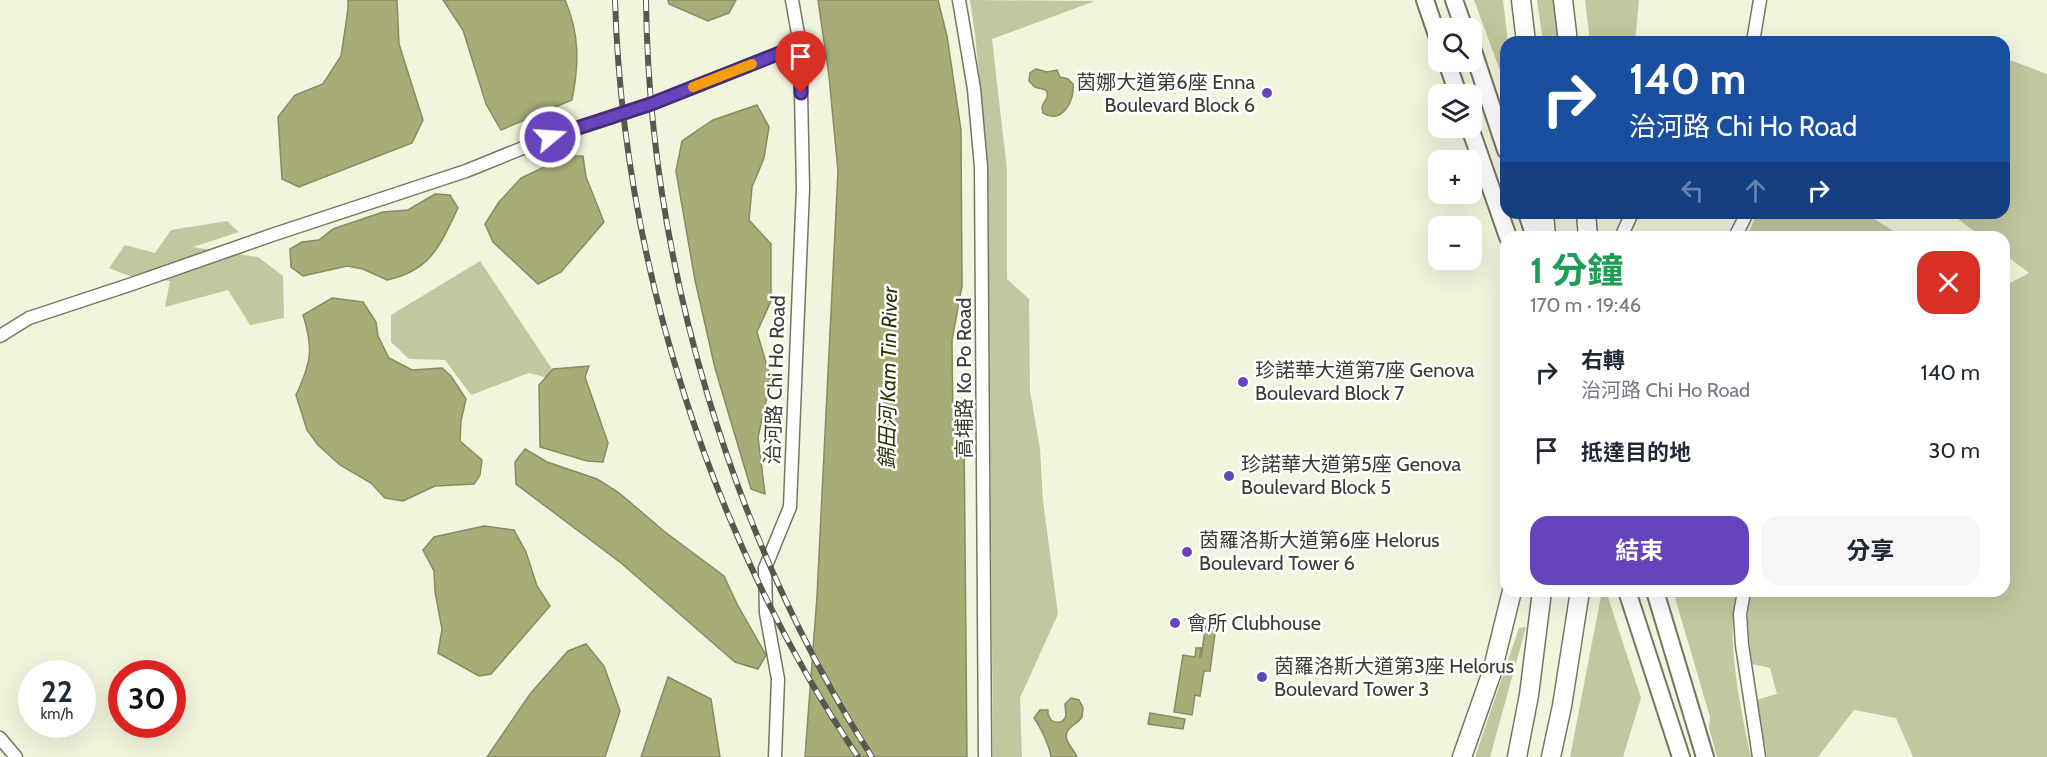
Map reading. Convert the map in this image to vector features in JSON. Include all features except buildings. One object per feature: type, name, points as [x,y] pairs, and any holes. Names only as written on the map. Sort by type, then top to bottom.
[{"type":"highway","points":[[1521,0],[1525,36]]},
{"type":"highway","points":[[1563,0],[1567,36]]},
{"type":"highway","points":[[1462,757],[1492,672],[1511,597]]},
{"type":"highway","points":[[1517,757],[1529,694],[1541,597]]},
{"type":"highway","points":[[1551,757],[1562,706],[1579,597]]},
{"type":"main road","points":[[1425,0],[1431,18]]},
{"type":"main road","points":[[1454,0],[1460,18]]},
{"type":"main road","points":[[1480,72],[1500,132]]},
{"type":"main road","points":[[1473,138],[1500,214]]},
{"type":"main road","points":[[1629,597],[1681,757]]},
{"type":"main road","points":[[1657,597],[1705,757]]},
{"type":"street","name":"治河路 Chi Ho Road","points":[[775,757],[778,679],[766,613],[765,568],[790,507],[803,188],[800,45],[792,0]]},
{"type":"street","name":"高埔路 Ko Po Road","points":[[959,0],[974,89],[981,167],[985,757]]},
{"type":"street","points":[[1754,36],[1761,0]]},
{"type":"street","points":[[0,336],[29,318],[466,171],[550,137],[651,104],[800,45]]},
{"type":"street","points":[[1743,597],[1740,627],[1759,757]]},
{"type":"street","points":[[0,738],[16,757]]},
{"type":"shaded area","points":[[970,0],[1095,1],[992,39],[1007,170],[1007,279],[1029,299],[1030,391],[1040,449],[1043,501],[1058,614],[1020,698],[1022,757],[993,757],[988,167]]},
{"type":"shaded area","points":[[1474,0],[1503,0],[1507,36],[1500,36],[1500,71]]},
{"type":"shaded area","points":[[1537,0],[1555,0],[1559,36],[1542,36]]},
{"type":"shaded area","points":[[1585,0],[1639,0],[1636,36],[1589,36]]},
{"type":"shaded area","points":[[2010,60],[2047,74],[2047,757],[1913,757],[1896,718],[1854,710],[1818,757],[1767,757],[1756,700],[1777,694],[1770,668],[1752,664],[1748,618],[1750,597],[2010,597],[2010,283],[2029,273],[2010,259],[2010,231],[1974,231],[1958,219],[2010,219]]},
{"type":"shaded area","points":[[1754,219],[1874,219],[1894,231],[1750,231]]},
{"type":"shaded area","points":[[227,221],[239,232],[193,247],[258,257],[283,276],[284,318],[250,325],[228,290],[165,307],[170,281],[129,276],[109,268],[125,245],[155,253],[171,230]]},
{"type":"shaded area","points":[[480,261],[560,381],[529,373],[471,395],[445,360],[409,359],[391,342],[391,315]]},
{"type":"shaded area","points":[[1601,597],[1608,597],[1641,698],[1623,757],[1570,757]]},
{"type":"shaded area","points":[[1675,597],[1736,597],[1733,630],[1736,674],[1751,757],[1717,757],[1709,728],[1710,717]]},
{"type":"shaded area","points":[[1526,627],[1490,757],[1475,757],[1519,628]]},
{"type":"water","points":[[348,0],[397,0],[399,44],[423,120],[412,143],[299,187],[282,179],[278,117],[295,95],[323,84],[341,56]]},
{"type":"water","points":[[443,0],[565,0],[573,25],[577,50],[572,100],[501,130],[486,104],[463,30]]},
{"type":"water","points":[[668,0],[736,0],[729,13],[708,21],[669,4]]},
{"type":"water","name":"錦田河 Kam Tin River","points":[[818,0],[938,0],[947,36],[961,130],[962,286],[952,340],[953,430],[964,432],[967,757],[805,757],[817,596],[838,171],[829,76]]},
{"type":"water","points":[[1036,69],[1047,72],[1057,70],[1060,77],[1068,79],[1073,84],[1072,97],[1061,114],[1050,116],[1043,113],[1046,90],[1035,87],[1029,81],[1030,73]]},
{"type":"water","points":[[757,105],[769,127],[764,158],[752,187],[749,220],[771,244],[771,301],[757,332],[771,380],[758,437],[765,494],[751,489],[715,368],[695,280],[676,171],[682,141],[713,120]]},
{"type":"water","points":[[567,156],[583,156],[586,177],[604,222],[561,272],[538,284],[493,242],[485,224],[499,202],[521,178]]},
{"type":"water","points":[[435,194],[450,195],[458,208],[439,245],[424,263],[414,270],[387,280],[363,269],[347,266],[303,276],[291,267],[290,249],[302,242],[319,240],[333,229],[383,212],[408,210]]},
{"type":"water","points":[[332,298],[363,302],[376,322],[378,336],[389,358],[412,370],[442,368],[451,376],[466,399],[461,421],[460,441],[482,460],[480,475],[474,484],[435,486],[403,501],[385,498],[371,483],[340,465],[318,445],[307,430],[296,395],[308,365],[310,347],[303,315]]},
{"type":"water","points":[[589,366],[585,377],[608,443],[603,462],[587,461],[540,447],[539,385],[553,369]]},
{"type":"water","points":[[525,449],[547,462],[597,479],[618,492],[665,532],[724,576],[766,655],[758,669],[735,662],[621,563],[516,484],[515,462]]},
{"type":"water","points":[[484,526],[514,530],[526,552],[537,586],[550,606],[491,674],[479,676],[438,653],[442,629],[435,592],[434,571],[423,550],[434,537]]},
{"type":"water","points":[[1206,624],[1216,626],[1210,671],[1204,671],[1200,696],[1195,695],[1192,715],[1174,712],[1183,655],[1195,657],[1196,648],[1201,648],[1201,657]]},
{"type":"water","points":[[586,644],[604,666],[620,711],[605,757],[487,757],[530,694],[568,651]]},
{"type":"water","points":[[668,677],[711,699],[720,757],[641,757]]},
{"type":"water","points":[[1071,698],[1079,700],[1083,708],[1082,717],[1066,735],[1077,757],[1051,757],[1034,718],[1040,710],[1048,710],[1051,720],[1062,721],[1066,716],[1065,704]]},
{"type":"water","points":[[1150,713],[1185,719],[1183,729],[1148,724]]},
{"type":"railway","points":[[615,0],[622,99],[636,198],[657,297],[684,395],[719,491],[759,584],[806,673],[858,757]]},
{"type":"railway","points":[[646,0],[651,98],[663,197],[682,296],[707,394],[739,490],[778,583],[822,672],[872,757]]},
{"type":"slow traffic","points":[[693,87],[752,64]]},
{"type":"place","name":"茵娜大道第6座 Enna Boulevard Block 6","points":[[1267,93]]},
{"type":"place","name":"珍諾華大道第7座 Genova Boulevard Block 7","points":[[1243,382]]},
{"type":"place","name":"珍諾華大道第5座 Genova Boulevard Block 5","points":[[1229,476]]},
{"type":"place","name":"茵羅洛斯大道第6座 Helorus Boulevard Tower 6","points":[[1187,552]]},
{"type":"place","name":"會所 Clubhouse","points":[[1175,623]]},
{"type":"place","name":"茵羅洛斯大道第3座 Helorus Boulevard Tower 3","points":[[1262,677]]},
{"type":"route","points":[[550,137],[651,104],[800,45],[801,93]]}]
